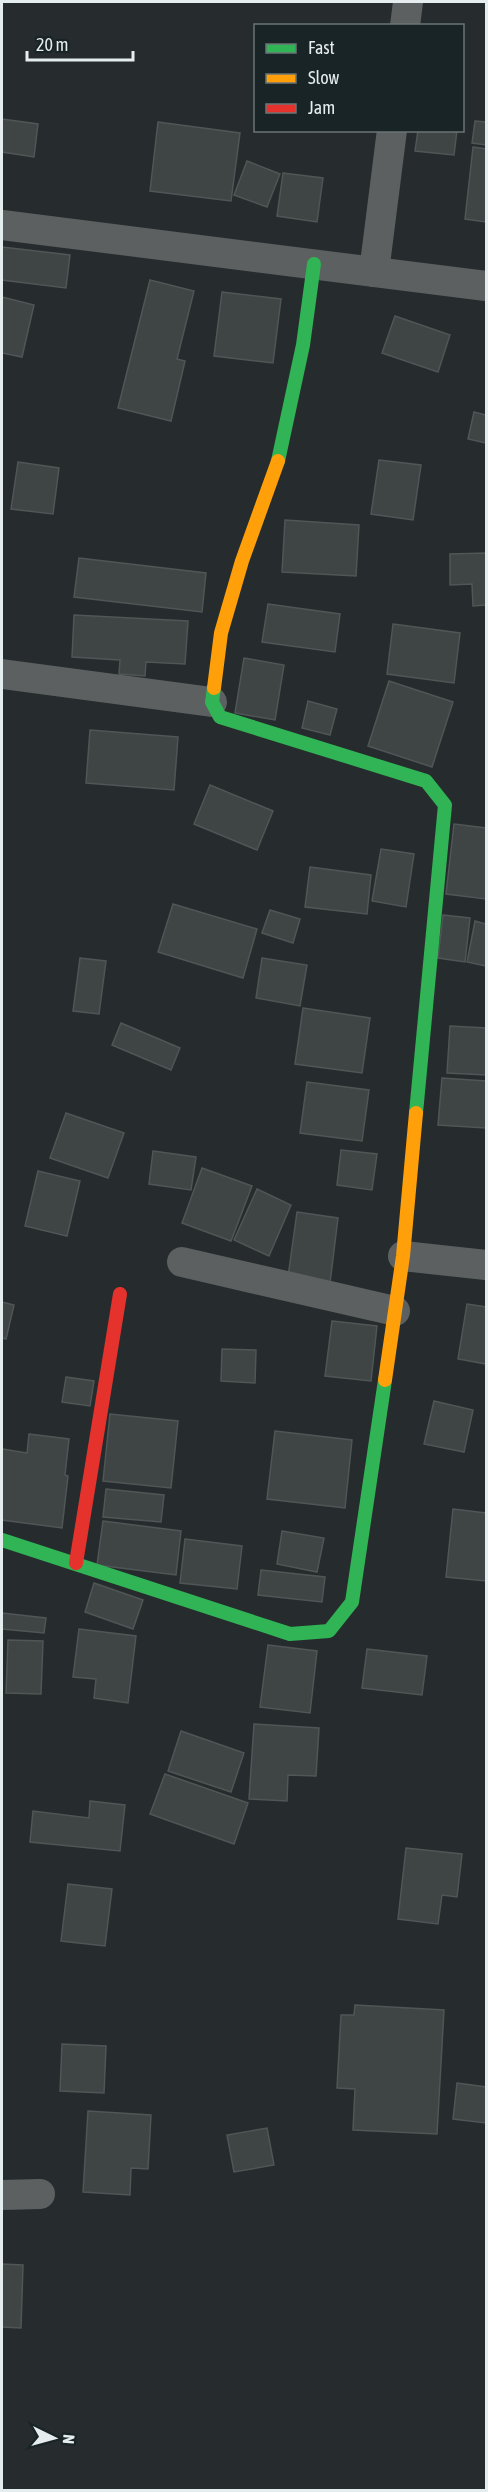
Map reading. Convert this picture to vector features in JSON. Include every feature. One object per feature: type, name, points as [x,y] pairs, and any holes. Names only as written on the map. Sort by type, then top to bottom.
[{"type":"street","points":[[405,24],[408,2]]},
{"type":"street","points":[[374,272],[392,132]]},
{"type":"street","points":[[2,225],[486,286]]},
{"type":"street","points":[[2,1540],[290,1634],[329,1631],[352,1602],[403,1256],[445,805],[426,781],[220,717],[212,702],[221,633],[242,561],[282,451],[303,345],[315,264]]},
{"type":"street","points":[[2,674],[212,702]]},
{"type":"street","points":[[403,1256],[486,1265]]},
{"type":"street","points":[[182,1262],[394,1311]]},
{"type":"street","points":[[76,1563],[120,1294]]},
{"type":"street","points":[[2,2195],[40,2194]]},
{"type":"building","points":[[2,119],[38,124],[34,157],[2,152]]},
{"type":"building","points":[[475,121],[486,122],[486,145],[472,143]]},
{"type":"building","points":[[158,122],[240,133],[231,201],[150,191]]},
{"type":"building","points":[[418,132],[457,132],[454,155],[415,151]]},
{"type":"building","points":[[473,147],[486,149],[486,222],[465,219]]},
{"type":"building","points":[[247,161],[280,174],[267,207],[234,195]]},
{"type":"building","points":[[283,173],[323,178],[317,222],[277,216]]},
{"type":"building","points":[[2,247],[70,255],[66,288],[2,280]]},
{"type":"building","points":[[150,280],[194,291],[177,359],[185,361],[171,421],[118,408]]},
{"type":"building","points":[[222,292],[281,299],[273,363],[214,356]]},
{"type":"building","points":[[2,297],[34,305],[22,357],[2,353]]},
{"type":"building","points":[[395,316],[450,335],[438,372],[382,353]]},
{"type":"building","points":[[474,412],[486,415],[486,443],[468,439]]},
{"type":"building","points":[[379,460],[421,465],[413,520],[371,514]]},
{"type":"building","points":[[18,462],[59,468],[53,514],[11,509]]},
{"type":"building","points":[[285,520],[359,525],[356,576],[282,572]]},
{"type":"building","points":[[486,553],[486,605],[473,606],[472,584],[450,585],[450,554]]},
{"type":"building","points":[[79,558],[206,573],[202,612],[74,597]]},
{"type":"building","points":[[268,604],[340,614],[335,652],[262,642]]},
{"type":"building","points":[[74,615],[188,621],[185,664],[146,662],[145,676],[119,674],[120,660],[72,657]]},
{"type":"building","points":[[393,624],[460,633],[454,683],[387,674]]},
{"type":"building","points":[[244,658],[284,665],[275,720],[235,713]]},
{"type":"building","points":[[389,681],[453,702],[432,767],[368,746]]},
{"type":"building","points":[[308,701],[337,709],[330,735],[302,728]]},
{"type":"building","points":[[90,730],[178,737],[174,790],[86,783]]},
{"type":"building","points":[[210,785],[273,811],[257,850],[194,824]]},
{"type":"building","points":[[454,824],[486,828],[486,899],[446,894]]},
{"type":"building","points":[[381,849],[414,854],[406,907],[372,901]]},
{"type":"building","points":[[310,867],[371,875],[367,914],[305,907]]},
{"type":"building","points":[[173,904],[257,929],[243,978],[158,952]]},
{"type":"building","points":[[270,910],[300,919],[293,943],[262,933]]},
{"type":"building","points":[[443,915],[470,918],[465,962],[438,958]]},
{"type":"building","points":[[475,921],[486,924],[486,966],[467,962]]},
{"type":"building","points":[[80,958],[106,961],[99,1014],[73,1011]]},
{"type":"building","points":[[262,958],[307,965],[300,1006],[256,998]]},
{"type":"building","points":[[303,1008],[370,1018],[362,1073],[295,1064]]},
{"type":"building","points":[[121,1023],[180,1048],[171,1070],[112,1045]]},
{"type":"building","points":[[450,1026],[486,1028],[486,1075],[447,1073]]},
{"type":"building","points":[[442,1078],[486,1081],[486,1128],[438,1125]]},
{"type":"building","points":[[307,1082],[369,1090],[362,1141],[300,1133]]},
{"type":"building","points":[[66,1113],[124,1133],[108,1178],[50,1158]]},
{"type":"building","points":[[341,1150],[377,1154],[372,1190],[337,1185]]},
{"type":"building","points":[[153,1151],[196,1157],[191,1190],[149,1184]]},
{"type":"building","points":[[202,1168],[252,1186],[231,1241],[182,1223]]},
{"type":"building","points":[[38,1171],[80,1181],[67,1236],[25,1226]]},
{"type":"building","points":[[257,1189],[291,1205],[269,1256],[234,1240]]},
{"type":"building","points":[[297,1212],[338,1218],[330,1283],[288,1277]]},
{"type":"building","points":[[2,1302],[14,1305],[6,1339],[2,1338]]},
{"type":"building","points":[[467,1304],[486,1307],[486,1364],[458,1359]]},
{"type":"building","points":[[332,1321],[377,1326],[371,1381],[325,1376]]},
{"type":"building","points":[[222,1349],[256,1350],[255,1383],[221,1381]]},
{"type":"building","points":[[66,1377],[94,1381],[90,1406],[62,1402]]},
{"type":"building","points":[[434,1401],[473,1410],[464,1452],[424,1444]]},
{"type":"building","points":[[110,1414],[178,1421],[171,1488],[103,1481]]},
{"type":"building","points":[[275,1431],[352,1440],[345,1508],[267,1499]]},
{"type":"building","points":[[29,1434],[69,1439],[65,1475],[68,1476],[62,1528],[2,1520],[2,1449],[27,1453]]},
{"type":"building","points":[[106,1489],[164,1495],[161,1522],[103,1517]]},
{"type":"building","points":[[453,1509],[486,1513],[486,1581],[446,1577]]},
{"type":"building","points":[[103,1521],[181,1531],[176,1575],[97,1565]]},
{"type":"building","points":[[282,1531],[324,1538],[317,1572],[277,1564]]},
{"type":"building","points":[[185,1539],[242,1546],[237,1589],[180,1583]]},
{"type":"building","points":[[261,1570],[325,1577],[322,1602],[258,1595]]},
{"type":"building","points":[[94,1583],[143,1600],[133,1629],[85,1612]]},
{"type":"building","points":[[2,1613],[46,1618],[44,1633],[2,1629]]},
{"type":"building","points":[[79,1629],[136,1636],[128,1703],[94,1698],[96,1679],[73,1677]]},
{"type":"building","points":[[8,1640],[43,1641],[41,1694],[6,1693]]},
{"type":"building","points":[[268,1645],[317,1651],[310,1713],[260,1707]]},
{"type":"building","points":[[367,1649],[427,1656],[422,1695],[362,1688]]},
{"type":"building","points":[[254,1724],[319,1728],[316,1776],[288,1775],[287,1801],[249,1799]]},
{"type":"building","points":[[181,1731],[244,1753],[231,1792],[168,1771]]},
{"type":"building","points":[[165,1774],[248,1803],[234,1844],[150,1814]]},
{"type":"building","points":[[90,1801],[125,1805],[120,1851],[30,1842],[33,1811],[89,1818]]},
{"type":"building","points":[[406,1848],[462,1854],[457,1897],[442,1895],[438,1924],[398,1919]]},
{"type":"building","points":[[68,1884],[112,1889],[105,1946],[61,1941]]},
{"type":"building","points":[[355,2005],[444,2010],[437,2134],[353,2130],[355,2089],[337,2088],[341,2015],[354,2015]]},
{"type":"building","points":[[62,2044],[106,2046],[104,2093],[60,2091]]},
{"type":"building","points":[[457,2083],[486,2087],[486,2123],[453,2119]]},
{"type":"building","points":[[88,2111],[151,2115],[148,2169],[131,2168],[130,2195],[83,2192]]},
{"type":"building","points":[[267,2128],[274,2165],[234,2172],[227,2135]]},
{"type":"building","points":[[2,2264],[23,2265],[21,2328],[2,2327]]},
{"type":"traffic: fast","points":[[278,461],[303,345],[314,264]]},
{"type":"traffic: fast","points":[[214,688],[212,702],[220,717],[426,781],[445,805],[416,1113]]},
{"type":"traffic: fast","points":[[2,1540],[290,1634],[329,1631],[352,1602],[385,1380]]},
{"type":"traffic: slow","points":[[214,688],[221,633],[242,561],[278,461]]},
{"type":"traffic: slow","points":[[385,1380],[403,1256],[416,1113]]},
{"type":"traffic: jam","points":[[76,1563],[120,1294]]}]
